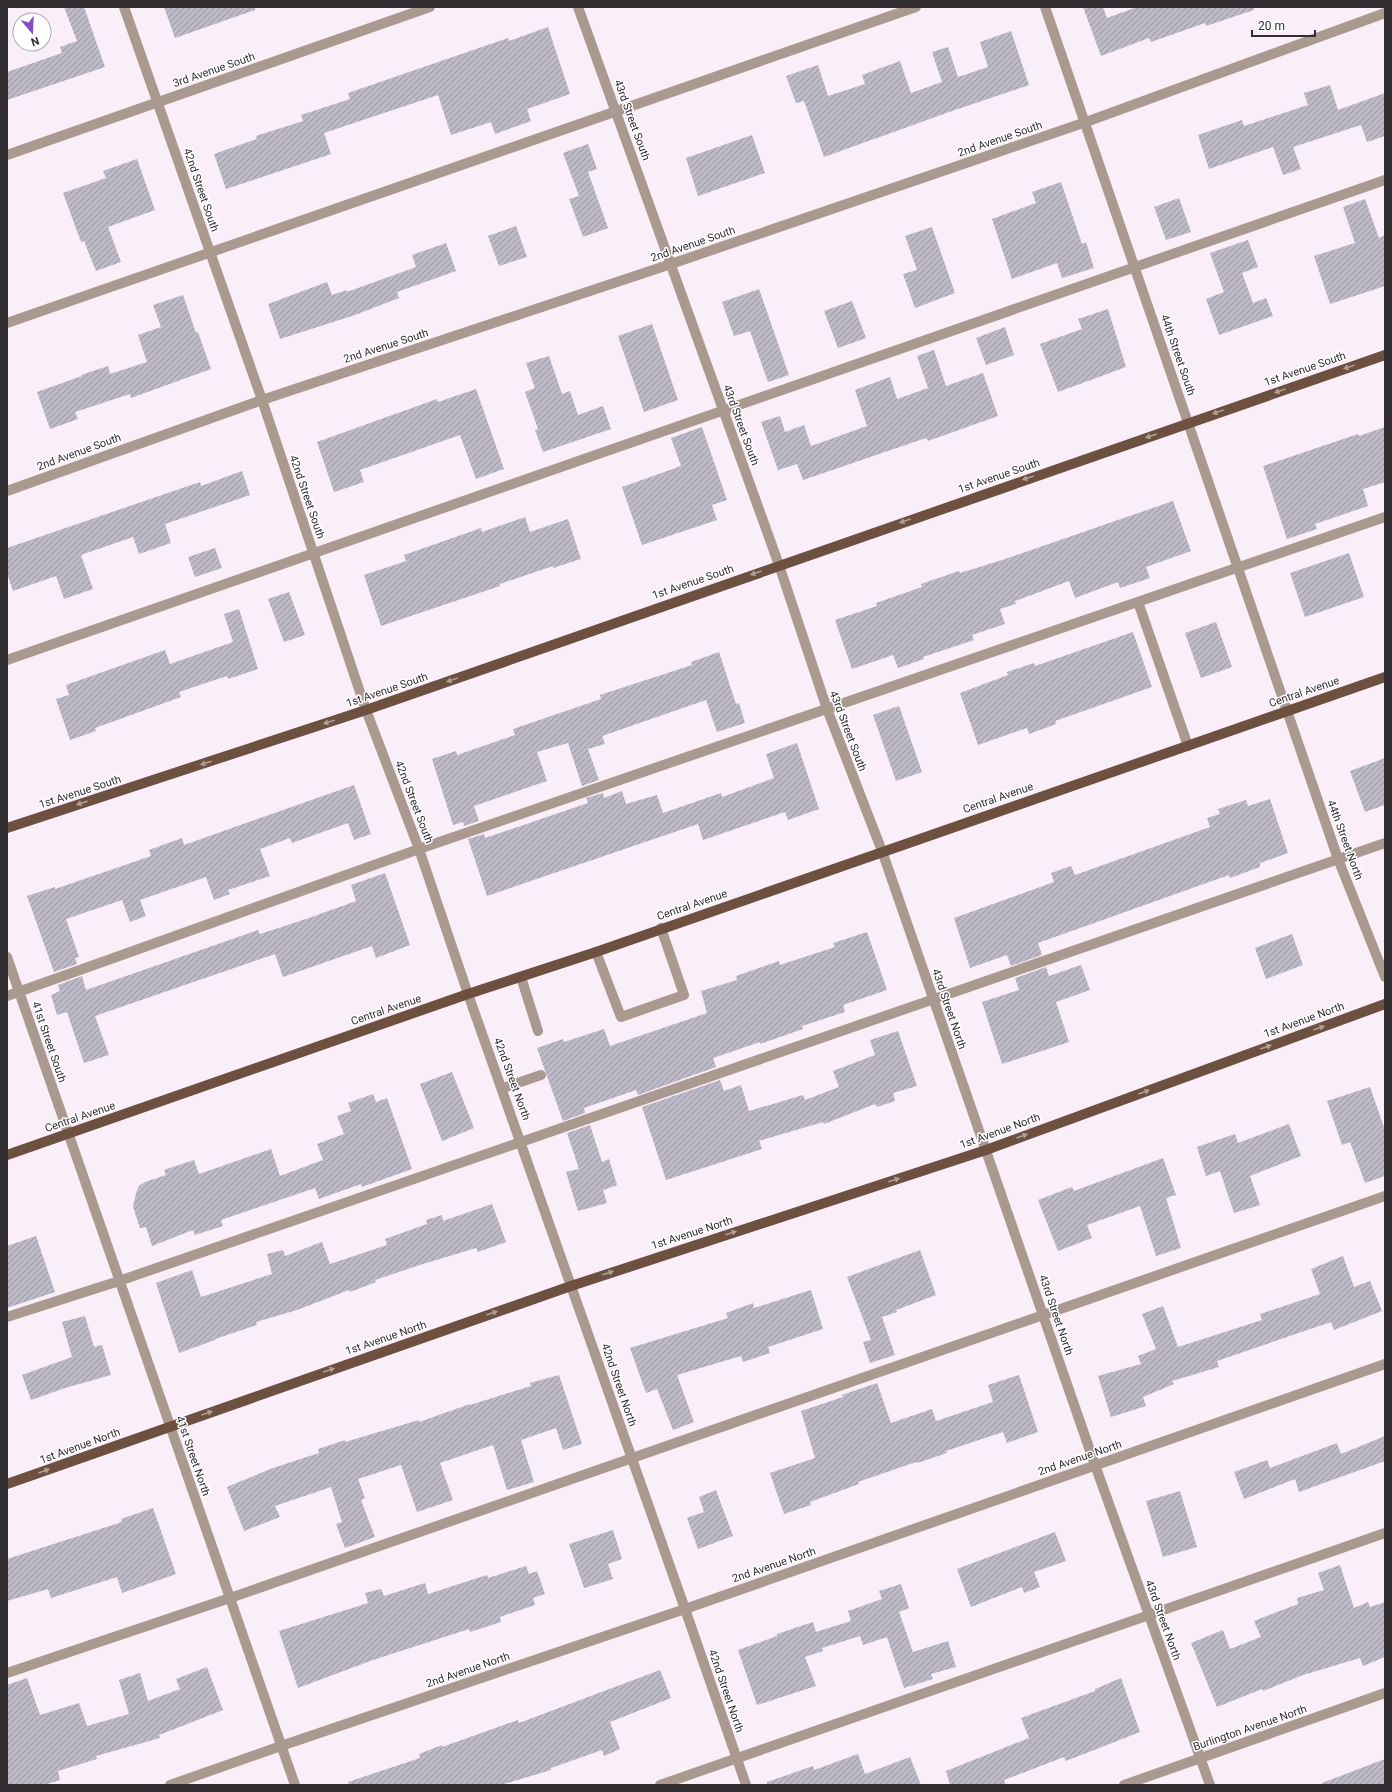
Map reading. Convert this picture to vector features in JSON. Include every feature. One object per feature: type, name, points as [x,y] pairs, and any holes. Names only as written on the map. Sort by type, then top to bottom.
[{"type":"main road","name":"1st Avenue South","points":[[7,828],[366,710],[1385,354]]},
{"type":"main road","name":"Central Avenue","points":[[7,1155],[468,994],[596,952],[661,928],[1385,677]]},
{"type":"main road","name":"1st Avenue North","points":[[7,1484],[571,1286],[986,1150],[1385,1004]]},
{"type":"street","name":"42nd Street South","points":[[124,7],[262,400],[366,710],[419,849],[468,994]]},
{"type":"street","name":"3rd Avenue South","points":[[7,155],[430,7]]},
{"type":"street","name":"43rd Street South","points":[[578,7],[779,565],[827,709],[882,851]]},
{"type":"street","points":[[7,323],[916,7]]},
{"type":"street","name":"44th Street South","points":[[1045,7],[1086,122],[1237,568],[1288,710]]},
{"type":"street","name":"2nd Avenue South","points":[[7,491],[262,400],[671,264],[1086,122],[1385,14]]},
{"type":"street","points":[[7,660],[1385,180]]},
{"type":"street","points":[[7,996],[419,849],[1385,516]]},
{"type":"street","points":[[1138,602],[1188,746]]},
{"type":"street","name":"44th Street North","points":[[1288,710],[1338,859],[1385,977]]},
{"type":"street","points":[[7,1317],[119,1281],[1385,843]]},
{"type":"street","name":"43rd Street North","points":[[882,851],[1095,1465],[1210,1785]]},
{"type":"street","points":[[596,952],[622,1017],[684,994],[661,928]]},
{"type":"street","name":"41st Street South","points":[[7,957],[68,1134]]},
{"type":"street","points":[[521,977],[538,1031]]},
{"type":"street","name":"42nd Street North","points":[[468,994],[503,1088],[746,1785]]},
{"type":"street","points":[[503,1088],[541,1074]]},
{"type":"street","name":"41st Street North","points":[[68,1134],[295,1785]]},
{"type":"street","points":[[7,1673],[230,1598],[1385,1196]]},
{"type":"street","name":"2nd Avenue North","points":[[170,1785],[685,1609],[1385,1364]]},
{"type":"street","points":[[660,1785],[1148,1614],[1385,1533]]},
{"type":"street","name":"Burlington Avenue North","points":[[1124,1785],[1385,1694]]},
{"type":"building","points":[[64,7],[84,7],[105,67],[7,100],[7,72],[62,53],[60,47],[77,41]]},
{"type":"building","points":[[164,7],[255,7],[255,10],[175,38]]},
{"type":"building","points":[[1083,7],[1103,7],[1107,18],[1137,7],[1254,7],[1254,10],[1206,26],[1205,23],[1151,42],[1149,38],[1101,56]]},
{"type":"building","points":[[548,27],[570,94],[527,109],[531,121],[495,134],[491,122],[451,135],[438,95],[324,133],[331,154],[226,189],[214,154],[257,139],[256,136],[303,121],[301,115],[350,99],[348,93],[508,38],[509,41]]},
{"type":"building","points":[[1011,31],[1029,85],[824,157],[804,101],[796,103],[786,76],[818,65],[828,96],[865,84],[862,75],[900,61],[911,93],[942,82],[932,52],[948,47],[958,77],[988,67],[980,42]]},
{"type":"building","points":[[1330,85],[1338,110],[1385,93],[1385,136],[1367,142],[1361,125],[1293,147],[1301,169],[1283,175],[1273,147],[1209,169],[1198,135],[1242,120],[1244,126],[1308,105],[1304,93]]},
{"type":"building","points":[[752,135],[765,173],[698,196],[686,158]]},
{"type":"building","points":[[588,144],[597,169],[588,172],[608,228],[583,237],[569,199],[579,196],[563,153]]},
{"type":"building","points":[[137,159],[155,210],[108,227],[121,262],[96,271],[84,241],[81,242],[63,193],[106,178],[103,171]]},
{"type":"building","points":[[1061,182],[1082,244],[1086,242],[1094,268],[1062,278],[1057,263],[1012,279],[992,219],[1036,203],[1032,192]]},
{"type":"building","points":[[1179,198],[1191,232],[1166,240],[1154,207]]},
{"type":"building","points":[[1365,199],[1379,238],[1385,235],[1385,286],[1330,304],[1314,256],[1355,243],[1343,207]]},
{"type":"building","points":[[516,226],[527,257],[499,266],[488,236]]},
{"type":"building","points":[[932,227],[955,293],[915,308],[903,274],[917,270],[905,236]]},
{"type":"building","points":[[1248,240],[1258,267],[1242,273],[1253,303],[1266,298],[1273,316],[1219,335],[1206,299],[1224,292],[1210,253]]},
{"type":"building","points":[[446,243],[456,271],[397,292],[399,298],[355,315],[280,339],[268,304],[327,282],[332,295],[347,290],[347,292],[416,267],[412,255]]},
{"type":"building","points":[[759,289],[789,375],[768,382],[750,331],[734,336],[722,302]]},
{"type":"building","points":[[183,295],[196,333],[198,332],[211,369],[131,398],[130,394],[75,412],[78,419],[50,429],[37,392],[108,366],[110,374],[147,362],[138,335],[161,327],[153,305]]},
{"type":"building","points":[[852,301],[866,338],[838,348],[824,311]]},
{"type":"building","points":[[1108,309],[1126,367],[1058,392],[1040,344],[1082,329],[1078,319]]},
{"type":"building","points":[[652,324],[678,400],[644,412],[618,336]]},
{"type":"building","points":[[1005,327],[1014,355],[986,365],[976,338]]},
{"type":"building","points":[[934,350],[946,386],[983,373],[998,416],[928,441],[926,438],[803,480],[797,464],[778,470],[761,422],[780,416],[785,432],[804,425],[811,446],[867,426],[855,390],[890,377],[897,399],[928,388],[917,356]]},
{"type":"building","points":[[549,356],[562,394],[570,391],[578,415],[603,406],[611,429],[543,452],[535,430],[538,429],[525,392],[535,388],[526,363]]},
{"type":"building","points":[[476,389],[504,469],[476,479],[460,435],[360,470],[364,482],[334,492],[317,442],[437,399],[438,402]]},
{"type":"building","points":[[702,427],[727,500],[712,505],[717,520],[642,545],[622,487],[681,466],[671,438]]},
{"type":"building","points":[[1385,427],[1385,482],[1363,489],[1368,506],[1315,524],[1317,529],[1287,539],[1263,466],[1358,434],[1359,436]]},
{"type":"building","points":[[242,471],[250,495],[165,524],[171,543],[139,554],[133,537],[81,555],[93,589],[64,599],[56,576],[13,591],[7,573],[7,548],[200,482],[201,486]]},
{"type":"building","points":[[1173,501],[1191,551],[1146,567],[1150,578],[1120,588],[1118,582],[1075,598],[1069,581],[1015,601],[1016,604],[1000,609],[1005,624],[972,635],[974,640],[923,657],[924,659],[898,668],[893,655],[852,669],[835,620],[877,606],[876,603],[922,587],[921,584],[959,571],[960,573],[1002,560]]},
{"type":"building","points":[[525,517],[530,532],[568,519],[581,559],[553,568],[553,566],[500,584],[500,586],[381,626],[364,575],[406,561],[404,555],[481,528],[482,532]]},
{"type":"building","points":[[215,548],[222,568],[195,577],[188,557]]},
{"type":"building","points":[[1349,553],[1364,597],[1305,617],[1290,573]]},
{"type":"building","points":[[289,592],[305,635],[284,642],[268,599]]},
{"type":"building","points":[[239,609],[258,669],[228,679],[227,676],[179,692],[181,697],[95,728],[96,731],[70,740],[56,699],[69,695],[66,685],[165,650],[170,664],[233,642],[224,614]]},
{"type":"building","points":[[1216,622],[1232,667],[1201,678],[1185,633]]},
{"type":"building","points":[[1133,632],[1152,687],[1055,721],[1056,724],[1029,734],[1027,728],[978,745],[960,693],[1008,675],[1007,672],[1034,663],[1035,666]]},
{"type":"building","points":[[719,652],[736,704],[739,703],[745,723],[717,732],[706,700],[602,736],[605,744],[588,749],[599,780],[582,786],[568,743],[537,752],[547,781],[474,806],[479,821],[464,826],[463,822],[453,825],[432,759],[456,751],[457,755],[515,735],[513,729],[601,699],[600,695],[692,665],[691,662]]},
{"type":"building","points":[[899,706],[922,772],[896,781],[873,715]]},
{"type":"building","points":[[797,743],[819,809],[788,820],[785,812],[703,840],[698,824],[487,896],[468,839],[484,834],[485,838],[588,803],[586,798],[603,793],[604,798],[622,791],[626,804],[657,795],[663,813],[721,793],[722,797],[774,778],[766,754]]},
{"type":"building","points":[[1385,758],[1385,805],[1365,812],[1350,771]]},
{"type":"building","points":[[354,785],[371,834],[354,840],[348,823],[292,843],[290,838],[260,849],[270,876],[228,890],[230,894],[214,900],[206,877],[140,900],[146,916],[130,922],[122,900],[66,919],[79,957],[75,958],[77,964],[54,972],[27,896],[55,887],[55,889],[151,856],[149,850],[182,838],[184,845]]},
{"type":"building","points":[[1270,799],[1288,853],[1260,863],[1260,867],[1230,878],[1229,875],[1038,943],[1042,955],[1011,966],[1007,955],[970,968],[954,918],[1054,882],[1051,873],[1071,866],[1075,875],[1210,827],[1207,818],[1220,814],[1218,809],[1246,800],[1248,806]]},
{"type":"building","points":[[385,873],[410,945],[376,958],[372,946],[283,977],[275,954],[95,1016],[109,1055],[84,1063],[67,1012],[57,1015],[51,995],[60,991],[58,985],[82,976],[86,990],[258,930],[260,934],[309,918],[356,901],[351,885]]},
{"type":"building","points":[[867,932],[887,990],[843,1005],[845,1012],[802,1026],[803,1029],[713,1058],[716,1067],[638,1095],[636,1090],[584,1108],[585,1113],[563,1121],[537,1048],[563,1039],[564,1042],[604,1029],[610,1046],[707,1013],[701,991],[737,980],[736,976],[779,961],[780,965],[835,947],[833,943]]},
{"type":"building","points":[[1292,934],[1303,965],[1266,979],[1255,948]]},
{"type":"building","points":[[1081,965],[1090,990],[1056,1002],[1069,1042],[1002,1064],[982,1002],[1019,990],[1015,978],[1046,967],[1049,976]]},
{"type":"building","points":[[898,1031],[917,1086],[893,1093],[895,1101],[877,1107],[875,1104],[824,1124],[823,1122],[759,1141],[762,1149],[666,1180],[642,1107],[720,1080],[724,1091],[741,1085],[749,1111],[803,1095],[805,1100],[839,1087],[833,1071],[875,1055],[870,1040]]},
{"type":"building","points":[[452,1072],[474,1128],[442,1141],[420,1084]]},
{"type":"building","points":[[1370,1087],[1385,1130],[1385,1176],[1365,1183],[1350,1142],[1342,1145],[1327,1101]]},
{"type":"building","points":[[373,1094],[376,1102],[387,1098],[412,1169],[362,1187],[361,1184],[319,1199],[315,1188],[221,1220],[223,1226],[195,1235],[193,1230],[152,1246],[146,1227],[140,1228],[133,1207],[136,1193],[139,1186],[145,1182],[166,1175],[164,1170],[194,1160],[199,1174],[271,1149],[280,1176],[323,1160],[317,1144],[344,1134],[337,1116],[351,1111],[348,1103]]},
{"type":"building","points":[[1289,1124],[1301,1156],[1250,1176],[1260,1205],[1234,1213],[1220,1171],[1206,1176],[1197,1147],[1235,1134],[1238,1143]]},
{"type":"building","points":[[590,1125],[602,1162],[609,1159],[617,1185],[603,1190],[607,1203],[578,1211],[566,1172],[579,1169],[567,1133]]},
{"type":"building","points":[[1163,1158],[1176,1195],[1166,1198],[1181,1248],[1156,1256],[1140,1206],[1087,1225],[1092,1238],[1058,1251],[1038,1200],[1072,1187],[1074,1191]]},
{"type":"building","points":[[492,1204],[506,1242],[478,1252],[476,1248],[375,1280],[376,1282],[350,1292],[349,1290],[297,1310],[256,1322],[257,1325],[179,1353],[156,1283],[192,1270],[201,1297],[272,1274],[267,1254],[283,1250],[285,1256],[322,1242],[330,1264],[387,1245],[385,1239],[427,1224],[426,1220],[442,1215],[443,1221]]},
{"type":"building","points":[[36,1236],[55,1292],[7,1308],[7,1246]]},
{"type":"building","points":[[920,1250],[936,1295],[896,1310],[897,1312],[882,1317],[895,1355],[870,1363],[863,1342],[871,1340],[847,1277]]},
{"type":"building","points":[[1343,1256],[1354,1287],[1370,1281],[1382,1311],[1334,1330],[1331,1322],[1217,1361],[1219,1367],[1172,1381],[1174,1384],[1143,1397],[1146,1406],[1111,1417],[1098,1376],[1141,1364],[1138,1356],[1156,1349],[1142,1314],[1163,1306],[1178,1347],[1262,1320],[1260,1314],[1320,1294],[1311,1269]]},
{"type":"building","points":[[811,1290],[823,1329],[768,1347],[770,1353],[743,1362],[741,1356],[677,1375],[694,1422],[673,1430],[657,1389],[646,1393],[630,1348],[728,1318],[726,1313],[753,1303],[754,1308]]},
{"type":"building","points":[[85,1316],[94,1347],[102,1345],[111,1375],[65,1388],[31,1400],[22,1375],[72,1357],[62,1322]]},
{"type":"building","points":[[559,1375],[582,1444],[563,1450],[556,1428],[521,1440],[534,1482],[507,1490],[493,1445],[440,1463],[453,1500],[417,1512],[401,1465],[358,1479],[365,1498],[361,1500],[375,1537],[345,1548],[336,1524],[342,1522],[331,1487],[275,1506],[280,1517],[244,1531],[227,1487],[273,1468],[319,1453],[318,1449],[419,1420],[419,1422],[470,1404],[531,1386],[530,1383]]},
{"type":"building","points":[[1019,1375],[1038,1432],[1007,1443],[1003,1432],[946,1451],[947,1453],[858,1482],[859,1484],[810,1502],[811,1505],[784,1514],[770,1473],[815,1458],[801,1411],[843,1397],[842,1395],[877,1383],[891,1423],[932,1409],[936,1421],[993,1402],[988,1385]]},
{"type":"building","points":[[1385,1436],[1385,1461],[1299,1492],[1295,1479],[1244,1499],[1234,1472],[1267,1460],[1270,1468],[1337,1443],[1341,1454]]},
{"type":"building","points":[[716,1490],[733,1536],[698,1549],[687,1518],[704,1512],[699,1497]]},
{"type":"building","points":[[1180,1491],[1197,1547],[1163,1557],[1146,1501]]},
{"type":"building","points":[[153,1508],[176,1574],[122,1593],[117,1577],[51,1598],[48,1589],[7,1601],[7,1559],[122,1522],[121,1519]]},
{"type":"building","points":[[613,1530],[622,1559],[608,1564],[613,1579],[584,1588],[569,1544]]},
{"type":"building","points":[[1055,1532],[1066,1561],[1034,1572],[1040,1587],[1024,1593],[1022,1587],[971,1607],[957,1569]]},
{"type":"building","points":[[1340,1565],[1354,1608],[1368,1602],[1370,1607],[1385,1602],[1385,1657],[1363,1666],[1360,1658],[1303,1675],[1263,1691],[1262,1689],[1217,1707],[1191,1643],[1223,1630],[1230,1649],[1261,1637],[1254,1621],[1298,1604],[1297,1598],[1324,1590],[1318,1573]]},
{"type":"building","points":[[526,1566],[529,1574],[537,1571],[545,1594],[533,1598],[535,1605],[500,1617],[501,1622],[470,1632],[469,1629],[373,1660],[298,1688],[279,1631],[368,1603],[365,1593],[381,1589],[384,1596],[425,1583],[428,1594],[487,1575],[488,1578]]},
{"type":"building","points":[[901,1584],[909,1608],[899,1612],[913,1652],[948,1641],[956,1667],[931,1674],[933,1679],[904,1688],[887,1637],[863,1645],[860,1636],[822,1648],[823,1651],[805,1657],[816,1686],[757,1705],[738,1650],[777,1636],[777,1634],[813,1622],[816,1632],[851,1621],[848,1611],[882,1599],[879,1591]]},
{"type":"building","points":[[207,1667],[223,1710],[159,1735],[160,1738],[96,1756],[97,1759],[58,1771],[60,1780],[44,1785],[7,1785],[7,1685],[27,1678],[40,1715],[79,1703],[87,1726],[129,1714],[119,1680],[140,1673],[148,1701],[180,1689],[176,1679]]},
{"type":"building","points":[[660,1670],[671,1698],[610,1722],[620,1749],[604,1756],[602,1750],[551,1768],[551,1770],[501,1785],[349,1785],[348,1782],[420,1758],[419,1754],[442,1745],[442,1747],[518,1720],[519,1723]]},
{"type":"building","points":[[1121,1678],[1140,1732],[1066,1761],[1064,1757],[1004,1780],[1006,1785],[950,1785],[946,1771],[1029,1738],[1021,1718],[1095,1691],[1095,1689]]},
{"type":"building","points":[[858,1754],[865,1774],[910,1757],[921,1785],[767,1785],[767,1782],[813,1766],[814,1770]]},
{"type":"building","points":[[1385,1759],[1385,1785],[1322,1785],[1322,1783]]}]
